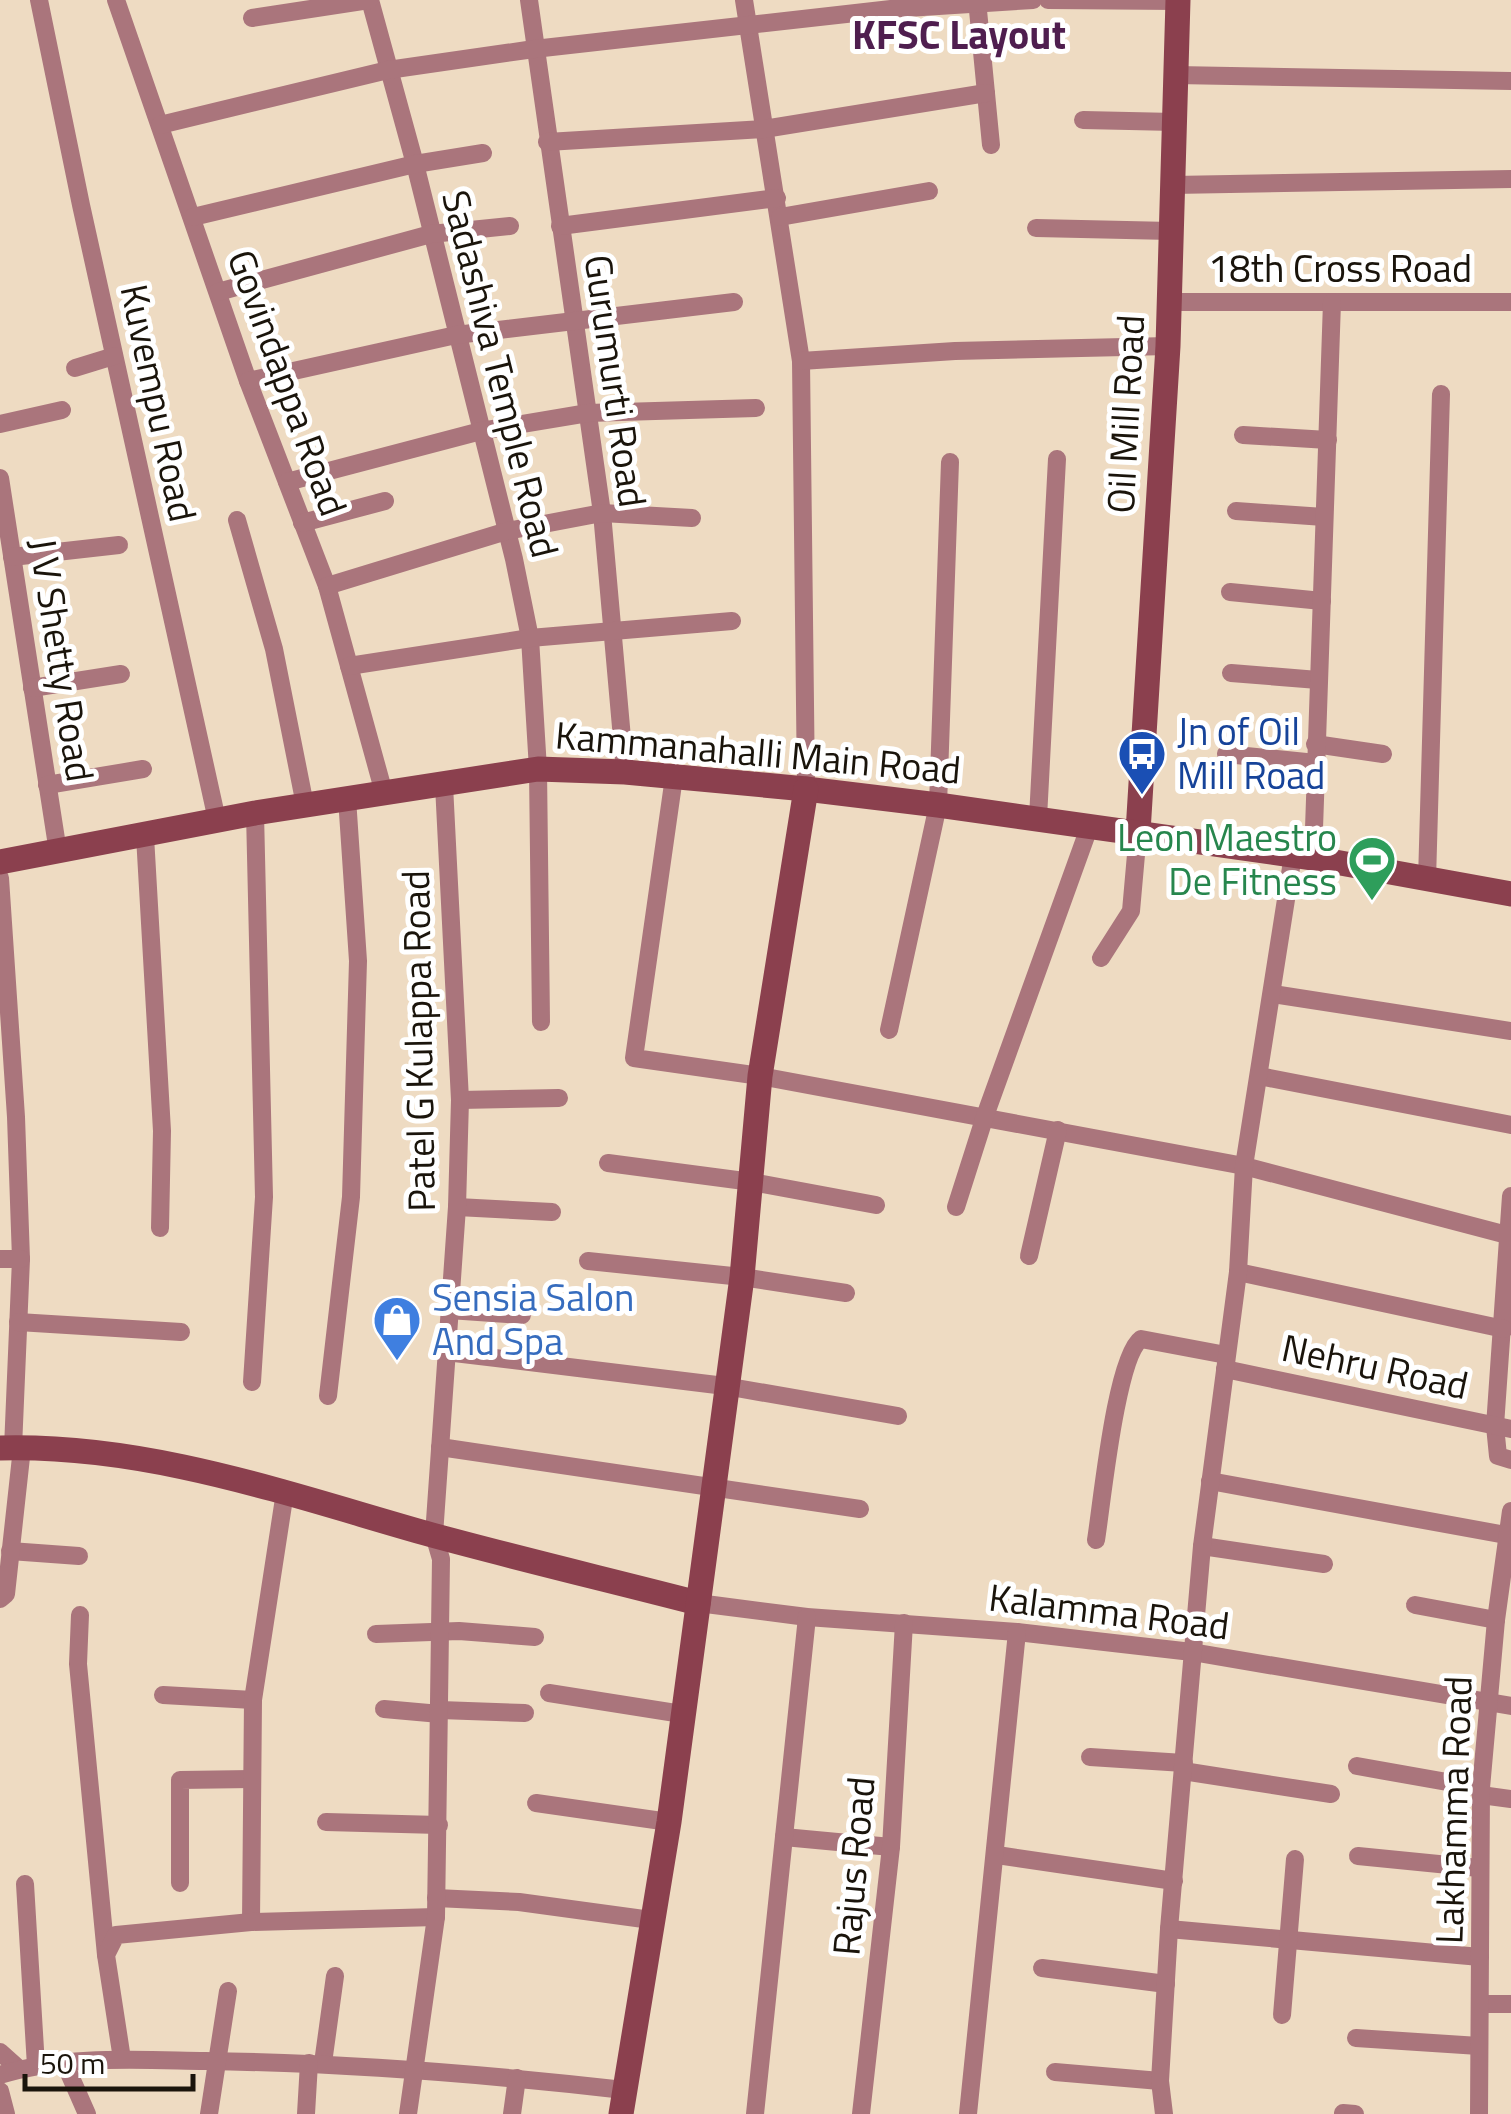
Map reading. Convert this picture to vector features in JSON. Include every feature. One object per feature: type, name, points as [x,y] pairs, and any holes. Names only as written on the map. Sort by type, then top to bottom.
[{"type":"street","name":"Kuvempu Road","points":[[39,0],[217,820]]},
{"type":"street","name":"Govindappa Road","points":[[116,0],[248,381],[327,586],[384,793]]},
{"type":"street","points":[[252,18],[370,0]]},
{"type":"street","name":"Sadashiva Temple Road","points":[[370,0],[415,164],[530,638],[538,769],[541,1022]]},
{"type":"street","name":"Gurumurti Road","points":[[529,0],[602,512],[625,772]]},
{"type":"street","points":[[0,2075],[28,2067],[122,2060],[316,2063],[518,2078],[623,2102],[669,1822],[742,1278],[760,1076],[806,789],[801,362],[744,0]]},
{"type":"street","points":[[160,125],[388,70],[534,48],[890,8],[1033,0]]},
{"type":"street","points":[[1048,0],[1178,1]]},
{"type":"street","name":"Oil Mill Road","points":[[1138,832],[1168,346],[1178,1]]},
{"type":"street","points":[[977,2],[991,144]]},
{"type":"street","points":[[1176,75],[1511,80]]},
{"type":"street","points":[[548,142],[764,129],[986,93]]},
{"type":"street","points":[[1083,120],[1175,122]]},
{"type":"street","points":[[193,217],[415,164],[483,153]]},
{"type":"street","points":[[1173,184],[1511,179]]},
{"type":"street","points":[[780,217],[929,191]]},
{"type":"street","points":[[560,226],[777,198]]},
{"type":"street","points":[[218,292],[430,234],[510,226]]},
{"type":"street","points":[[1036,228],[1172,231]]},
{"type":"street","points":[[248,381],[456,336],[734,302]]},
{"type":"street","name":"18th Cross Road","points":[[1170,302],[1511,302]]},
{"type":"street","points":[[1164,2114],[1160,2081],[1192,1652],[1238,1272],[1244,1166],[1273,994],[1303,857],[1316,754],[1332,302]]},
{"type":"street","points":[[801,362],[955,350],[1168,346]]},
{"type":"street","points":[[75,368],[114,356]]},
{"type":"street","points":[[1426,880],[1441,394]]},
{"type":"street","points":[[287,482],[481,430],[588,413],[756,408]]},
{"type":"street","points":[[0,424],[62,410]]},
{"type":"street","points":[[1242,435],[1328,440]]},
{"type":"street","points":[[1038,818],[1057,459]]},
{"type":"street","points":[[889,1030],[938,805],[950,462]]},
{"type":"street","name":"J V Shetty Road","points":[[0,478],[58,852]]},
{"type":"street","points":[[302,523],[385,500]]},
{"type":"street","points":[[327,586],[507,531],[602,512],[692,518]]},
{"type":"street","points":[[1236,512],[1324,518]]},
{"type":"street","points":[[237,520],[274,649],[305,805]]},
{"type":"street","points":[[12,557],[119,545]]},
{"type":"street","points":[[1230,592],[1322,601]]},
{"type":"street","points":[[349,666],[530,638],[732,622]]},
{"type":"street","points":[[1231,672],[1318,680]]},
{"type":"street","points":[[32,688],[121,674]]},
{"type":"street","points":[[1226,754],[1384,754]]},
{"type":"street","points":[[47,784],[143,769]]},
{"type":"street","name":"Kammanahalli Main Road","points":[[0,862],[255,813],[538,769],[625,772],[938,805],[1303,857],[1511,894]]},
{"type":"street","points":[[674,777],[634,1058],[760,1076],[1244,1166],[1510,1236]]},
{"type":"street","name":"Patel G Kulappa Road","points":[[408,2114],[436,1908],[441,1559],[434,1535],[458,1207],[460,1100],[444,785]]},
{"type":"street","points":[[328,1396],[351,1197],[358,981],[348,798]]},
{"type":"street","points":[[252,1382],[264,1197],[255,813]]},
{"type":"street","points":[[956,1207],[1090,825]]},
{"type":"street","points":[[1102,958],[1131,911],[1138,832]]},
{"type":"street","points":[[145,836],[162,1131],[160,1228]]},
{"type":"street","points":[[0,878],[21,1260],[18,1322],[8,1394],[12,1448],[10,1550],[6,1594],[0,1599]]},
{"type":"street","points":[[1273,994],[1511,1030]]},
{"type":"street","points":[[1258,1076],[1511,1124]]},
{"type":"street","points":[[460,1100],[559,1098]]},
{"type":"street","points":[[1030,1256],[1058,1130]]},
{"type":"street","points":[[608,1163],[752,1182],[876,1205]]},
{"type":"street","points":[[1511,1196],[1503,1428],[1498,1456],[1511,1460]]},
{"type":"street","points":[[458,1207],[552,1212]]},
{"type":"street","points":[[0,1260],[21,1260]]},
{"type":"street","points":[[588,1262],[742,1278],[846,1294]]},
{"type":"street","points":[[1238,1272],[1504,1329]]},
{"type":"street","points":[[448,1310],[522,1315]]},
{"type":"street","points":[[18,1322],[181,1332]]},
{"type":"street","name":"Nehru Road","points":[[1096,1540],[1121,1380],[1132,1346],[1141,1338],[1503,1428]]},
{"type":"street","points":[[446,1352],[725,1386],[898,1416]]},
{"type":"street","points":[[440,1447],[860,1508]]},
{"type":"street","points":[[12,1448],[117,1455],[208,1471],[434,1535],[698,1603]]},
{"type":"street","points":[[1210,1482],[1509,1535]]},
{"type":"street","points":[[252,1922],[253,1700],[285,1492]]},
{"type":"street","name":"Lakhamma Road","points":[[1479,2114],[1481,1791],[1496,1620],[1511,1511]]},
{"type":"street","points":[[1202,1546],[1324,1564]]},
{"type":"street","points":[[10,1550],[79,1556]]},
{"type":"street","name":"Kalamma Road","points":[[698,1603],[1192,1652],[1511,1706]]},
{"type":"street","points":[[1415,1605],[1496,1620]]},
{"type":"street","points":[[80,1615],[78,1664],[106,1955],[122,2060]]},
{"type":"street","points":[[755,2114],[807,1616]]},
{"type":"street","name":"Rajus Road","points":[[861,2114],[891,1847],[904,1623]]},
{"type":"street","points":[[376,1634],[458,1630],[535,1637]]},
{"type":"street","points":[[968,2114],[1017,1632]]},
{"type":"street","points":[[550,1693],[682,1714]]},
{"type":"street","points":[[163,1695],[253,1700]]},
{"type":"street","points":[[384,1709],[525,1713]]},
{"type":"street","points":[[1090,1757],[1184,1767],[1331,1794]]},
{"type":"street","points":[[1357,1766],[1511,1800]]},
{"type":"street","points":[[180,1883],[180,1780],[252,1780]]},
{"type":"street","points":[[536,1802],[669,1822]]},
{"type":"street","points":[[326,1822],[439,1825]]},
{"type":"street","points":[[784,1837],[891,1847]]},
{"type":"street","points":[[997,1854],[1174,1881]]},
{"type":"street","points":[[1358,1856],[1479,1868]]},
{"type":"street","points":[[1282,2015],[1295,1860]]},
{"type":"street","points":[[26,1884],[28,2067]]},
{"type":"street","points":[[106,1955],[116,1935],[128,1932],[519,1902],[651,1920]]},
{"type":"street","points":[[1170,1929],[1480,1956]]},
{"type":"street","points":[[1042,1968],[1166,1984]]},
{"type":"street","points":[[306,2114],[335,1976]]},
{"type":"street","points":[[209,2114],[228,1991]]},
{"type":"street","points":[[1480,2004],[1511,2004]]},
{"type":"street","points":[[1356,2038],[1479,2046]]},
{"type":"street","points":[[0,2052],[28,2067]]},
{"type":"street","points":[[65,2064],[87,2114]]},
{"type":"street","points":[[1055,2072],[1160,2081]]},
{"type":"street","points":[[512,2114],[518,2078]]},
{"type":"street","points":[[0,2091],[6,2114]]},
{"type":"street","points":[[1343,2113],[1356,2114]]},
{"type":"place","name":"Jn of Oil Mill Road","points":[[1142,796]]},
{"type":"place","name":"Leon Maestro De Fitness","points":[[1372,902]]},
{"type":"place","name":"Sensia Salon And Spa","points":[[397,1362]]},
{"type":"district","name":"KFSC Layout","points":[[959,35]]}]
